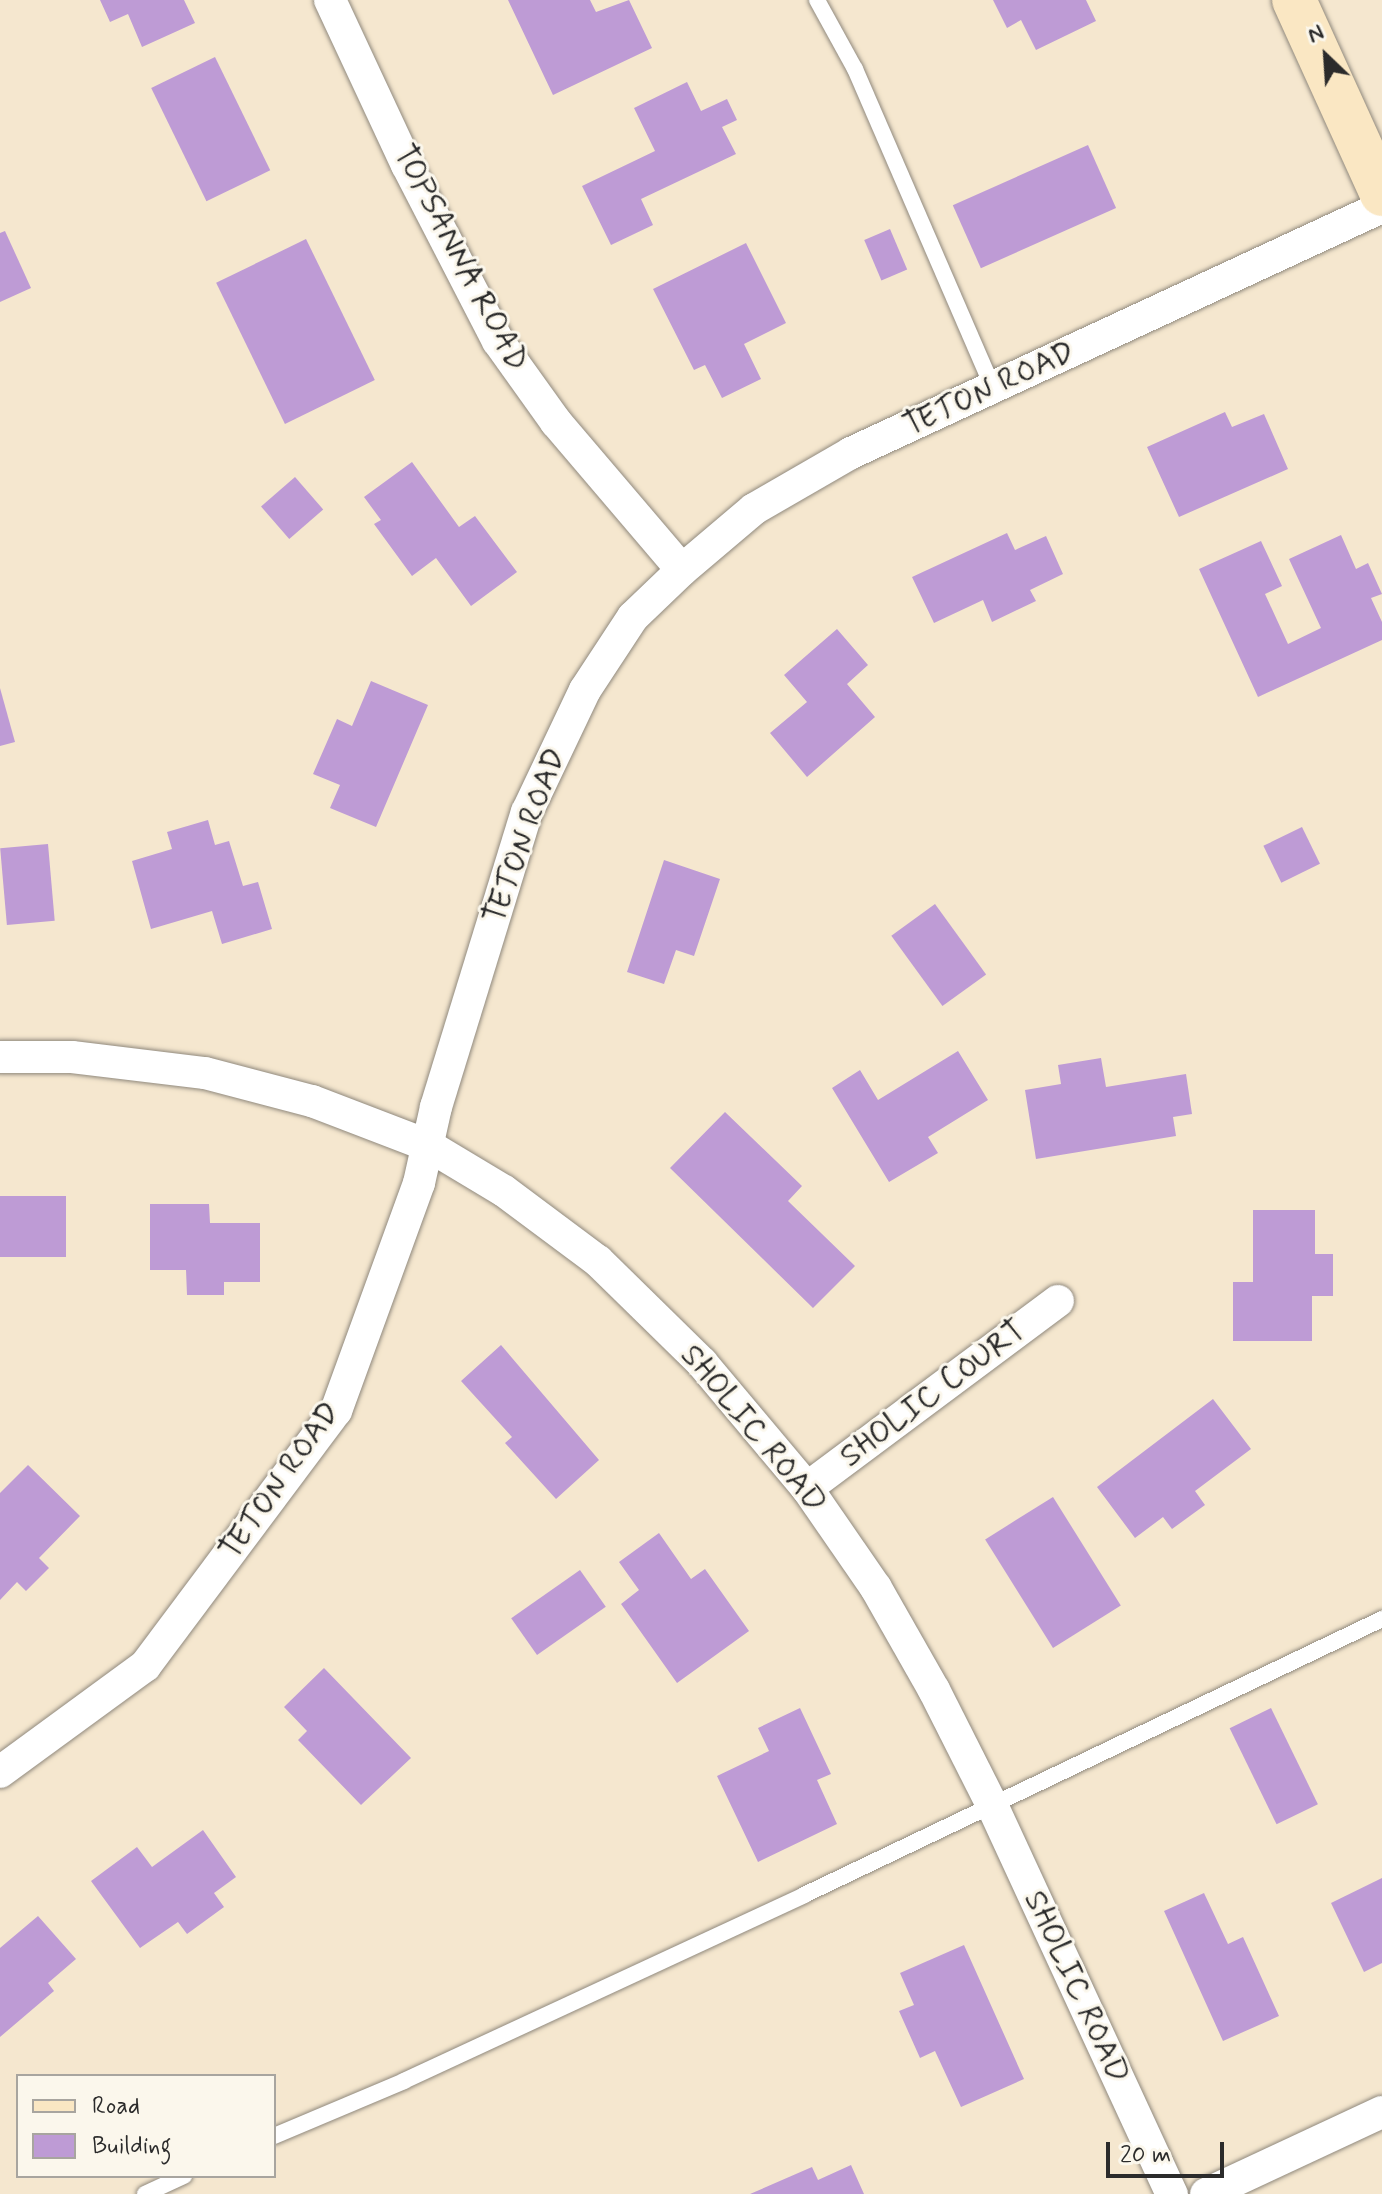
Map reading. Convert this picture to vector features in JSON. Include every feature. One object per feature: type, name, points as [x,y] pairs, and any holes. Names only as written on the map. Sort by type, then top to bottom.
[{"type":"street","name":"TOPSANNA ROAD","points":[[330,0],[407,165],[498,341],[556,422],[682,570]]},
{"type":"street","points":[[1294,0],[1382,194]]},
{"type":"street","name":"TETON ROAD","points":[[0,1772],[145,1666],[336,1411],[429,1146],[436,1107],[527,812],[585,690],[633,617],[682,570],[754,509],[851,453],[1382,207]]},
{"type":"street","name":"SHOLIC ROAD","points":[[0,1057],[72,1057],[205,1073],[312,1101],[429,1146],[504,1191],[598,1261],[702,1363],[807,1488],[876,1588],[934,1690],[992,1805],[1172,2194]]},
{"type":"street","name":"SHOLIC COURT","points":[[807,1488],[1058,1301]]},
{"type":"street","points":[[1206,2194],[1382,2112]]},
{"type":"lane","points":[[817,0],[855,69],[993,388]]},
{"type":"lane","points":[[276,2135],[404,2081],[1382,1619]]},
{"type":"lane","points":[[145,2194],[180,2178]]},
{"type":"building","points":[[100,0],[184,0],[195,23],[142,47],[128,14],[110,22]]},
{"type":"building","points":[[508,0],[590,0],[596,12],[629,0],[652,48],[553,95]]},
{"type":"building","points":[[993,0],[1086,0],[1096,21],[1036,50],[1021,20],[1007,28]]},
{"type":"building","points":[[215,57],[270,170],[206,201],[151,88]]},
{"type":"building","points":[[687,82],[701,111],[727,99],[737,120],[722,127],[736,154],[641,199],[653,225],[611,245],[582,186],[655,151],[634,108]]},
{"type":"building","points":[[1088,145],[1116,208],[981,268],[953,205]]},
{"type":"building","points":[[890,229],[907,270],[881,280],[864,240]]},
{"type":"building","points":[[5,231],[31,288],[0,302],[0,233]]},
{"type":"building","points":[[306,239],[375,380],[285,424],[216,283]]},
{"type":"building","points":[[746,243],[786,323],[744,344],[761,379],[722,398],[705,365],[694,370],[653,289]]},
{"type":"building","points":[[1225,412],[1232,427],[1264,414],[1288,469],[1179,517],[1147,447]]},
{"type":"building","points":[[412,462],[459,527],[475,516],[517,572],[471,606],[436,558],[412,576],[374,524],[381,520],[364,497]]},
{"type":"building","points":[[295,477],[323,509],[289,539],[261,507]]},
{"type":"building","points":[[1007,533],[1015,550],[1046,536],[1063,574],[1030,590],[1036,601],[992,622],[983,600],[934,623],[912,577]]},
{"type":"building","points":[[1341,535],[1356,569],[1368,563],[1382,594],[1371,598],[1382,622],[1382,640],[1258,697],[1199,569],[1261,541],[1282,586],[1265,594],[1288,644],[1321,628],[1289,559]]},
{"type":"building","points":[[837,629],[868,665],[847,684],[875,717],[807,777],[770,733],[807,702],[784,675]]},
{"type":"building","points":[[371,681],[428,705],[376,827],[330,808],[340,785],[313,774],[337,719],[352,726]]},
{"type":"building","points":[[0,688],[15,742],[0,746]]},
{"type":"building","points":[[208,820],[215,845],[229,841],[243,886],[258,882],[272,929],[222,944],[212,911],[151,929],[132,861],[172,849],[167,832]]},
{"type":"building","points":[[1302,827],[1320,864],[1281,883],[1263,846]]},
{"type":"building","points":[[48,844],[55,921],[7,925],[0,848]]},
{"type":"building","points":[[664,860],[720,879],[694,956],[676,950],[664,984],[627,972]]},
{"type":"building","points":[[935,904],[986,974],[942,1006],[891,936]]},
{"type":"building","points":[[958,1051],[988,1100],[928,1137],[938,1153],[889,1182],[832,1088],[860,1070],[878,1100]]},
{"type":"building","points":[[1101,1058],[1106,1087],[1186,1074],[1192,1114],[1173,1117],[1176,1136],[1036,1159],[1025,1090],[1061,1084],[1058,1065]]},
{"type":"building","points":[[725,1112],[802,1186],[788,1201],[855,1266],[813,1308],[670,1168]]},
{"type":"building","points":[[0,1196],[66,1196],[66,1257],[0,1257]]},
{"type":"building","points":[[150,1204],[209,1204],[210,1223],[260,1223],[260,1282],[224,1282],[224,1295],[187,1295],[186,1270],[150,1270]]},
{"type":"building","points":[[1253,1210],[1315,1210],[1315,1254],[1333,1254],[1333,1296],[1312,1296],[1312,1341],[1233,1341],[1233,1282],[1253,1282]]},
{"type":"building","points":[[501,1345],[599,1460],[556,1499],[505,1443],[512,1437],[461,1381]]},
{"type":"building","points":[[1213,1399],[1251,1449],[1195,1491],[1205,1505],[1172,1529],[1163,1517],[1135,1538],[1097,1487]]},
{"type":"building","points":[[28,1465],[80,1516],[39,1558],[49,1568],[26,1591],[17,1582],[0,1600],[0,1493]]},
{"type":"building","points":[[1053,1497],[1121,1606],[1053,1648],[985,1539]]},
{"type":"building","points":[[659,1533],[691,1579],[705,1569],[749,1631],[677,1683],[621,1604],[639,1590],[619,1562]]},
{"type":"building","points":[[580,1570],[606,1607],[537,1655],[511,1618]]},
{"type":"building","points":[[324,1668],[411,1758],[361,1805],[298,1740],[307,1731],[284,1707]]},
{"type":"building","points":[[800,1708],[831,1774],[817,1780],[837,1824],[758,1862],[717,1776],[769,1751],[758,1728]]},
{"type":"building","points":[[1271,1708],[1318,1804],[1277,1824],[1230,1728]]},
{"type":"building","points":[[203,1830],[236,1877],[214,1893],[224,1907],[187,1934],[178,1922],[140,1948],[91,1881],[137,1847],[152,1867]]},
{"type":"building","points":[[1382,1878],[1382,1963],[1364,1972],[1331,1903]]},
{"type":"building","points":[[1204,1893],[1228,1944],[1243,1937],[1279,2016],[1223,2041],[1164,1911]]},
{"type":"building","points":[[38,1916],[76,1959],[48,1983],[54,1991],[0,2037],[0,1948]]},
{"type":"building","points":[[964,1945],[1024,2079],[961,2107],[935,2051],[920,2058],[899,2011],[914,2005],[900,1973]]},
{"type":"building","points":[[851,2165],[864,2194],[750,2194],[812,2167],[818,2180]]}]
